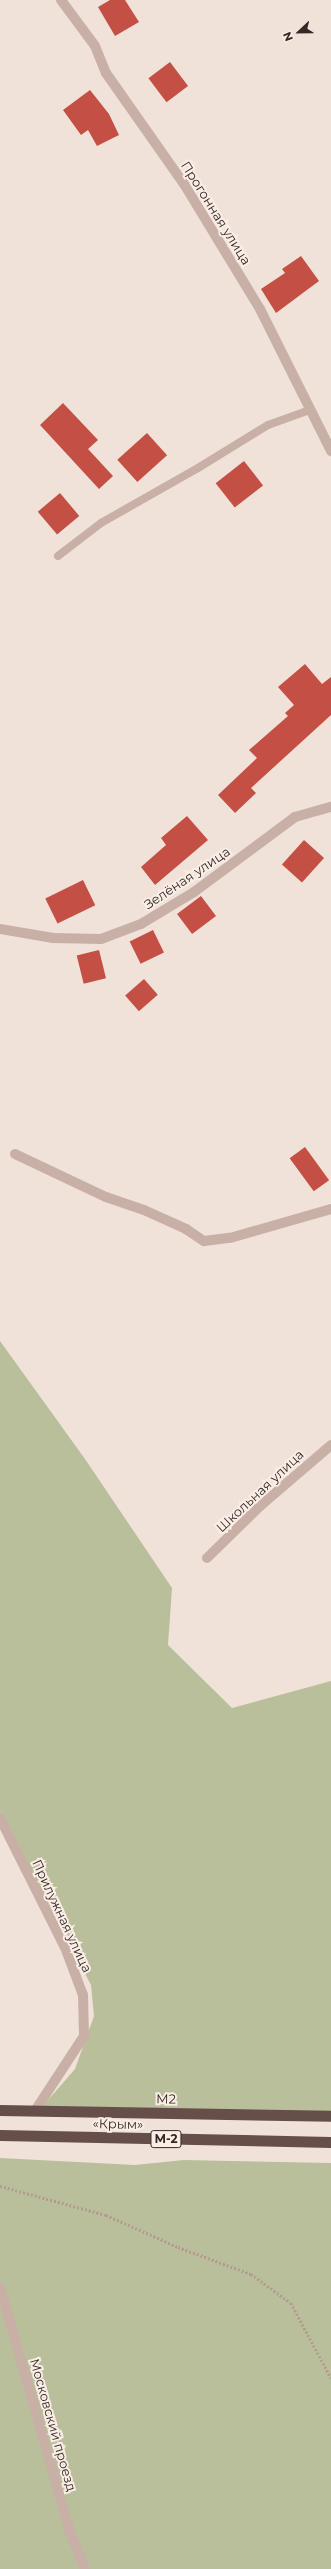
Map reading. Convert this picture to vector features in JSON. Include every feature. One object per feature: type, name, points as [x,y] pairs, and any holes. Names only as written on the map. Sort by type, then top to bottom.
[{"type":"highway","name":"М2","points":[[0,2110],[331,2116]]},
{"type":"highway","name":"«Крым»","points":[[0,2135],[331,2142]]},
{"type":"street","name":"Прогонная улица","points":[[61,0],[95,46],[106,73],[192,197],[260,309],[294,372],[310,410],[331,451]]},
{"type":"street","name":"Зелёная улица","points":[[0,929],[53,938],[101,939],[141,924],[194,892],[295,817],[331,807]]},
{"type":"street","points":[[14,1154],[106,1197],[144,1210],[186,1229],[204,1241],[230,1238],[331,1209]]},
{"type":"street","name":"Школьная улица","points":[[207,1558],[259,1507],[331,1445]]},
{"type":"street","name":"Прилужная улица","points":[[1,1822],[66,1950],[83,1995],[84,2036],[35,2111]]},
{"type":"street","name":"Московский проезд","points":[[0,2287],[70,2532],[85,2569]]},
{"type":"lane","points":[[58,556],[101,523],[198,468],[268,424],[310,410]]},
{"type":"path","points":[[0,2186],[106,2214],[178,2247],[251,2274],[291,2303],[331,2378]]},
{"type":"green space","points":[[0,1341],[85,1459],[172,1588],[168,1645],[232,1708],[331,1681],[331,2118],[42,2107],[75,2069],[94,2016],[91,1985],[0,1812]]},
{"type":"green space","points":[[0,2158],[135,2165],[184,2160],[331,2163],[331,2569],[0,2569]]},
{"type":"building","points":[[110,0],[125,0],[139,22],[115,36],[98,7]]},
{"type":"building","points":[[170,62],[188,86],[166,102],[148,78]]},
{"type":"building","points":[[90,90],[109,114],[119,135],[97,146],[88,130],[81,135],[63,110]]},
{"type":"building","points":[[301,256],[319,281],[276,313],[261,289],[285,273],[282,269]]},
{"type":"building","points":[[63,403],[98,440],[88,449],[113,476],[99,489],[40,425]]},
{"type":"building","points":[[147,433],[167,455],[137,482],[117,460]]},
{"type":"building","points":[[244,461],[263,485],[235,508],[216,483]]},
{"type":"building","points":[[60,493],[79,516],[57,535],[38,512]]},
{"type":"building","points":[[305,664],[322,684],[331,677],[331,715],[251,788],[256,793],[235,813],[218,795],[257,758],[249,750],[288,716],[285,713],[294,705],[278,687]]},
{"type":"building","points":[[187,816],[208,840],[155,885],[141,867],[166,845],[161,838]]},
{"type":"building","points":[[304,840],[324,858],[302,883],[282,865]]},
{"type":"building","points":[[83,880],[95,905],[58,924],[45,898]]},
{"type":"building","points":[[201,896],[216,916],[192,934],[177,914]]},
{"type":"building","points":[[153,930],[164,952],[141,964],[130,941]]},
{"type":"building","points":[[99,950],[106,978],[84,984],[77,956]]},
{"type":"building","points":[[144,979],[158,995],[139,1011],[125,995]]},
{"type":"building","points":[[305,1147],[329,1180],[314,1191],[290,1158]]}]
